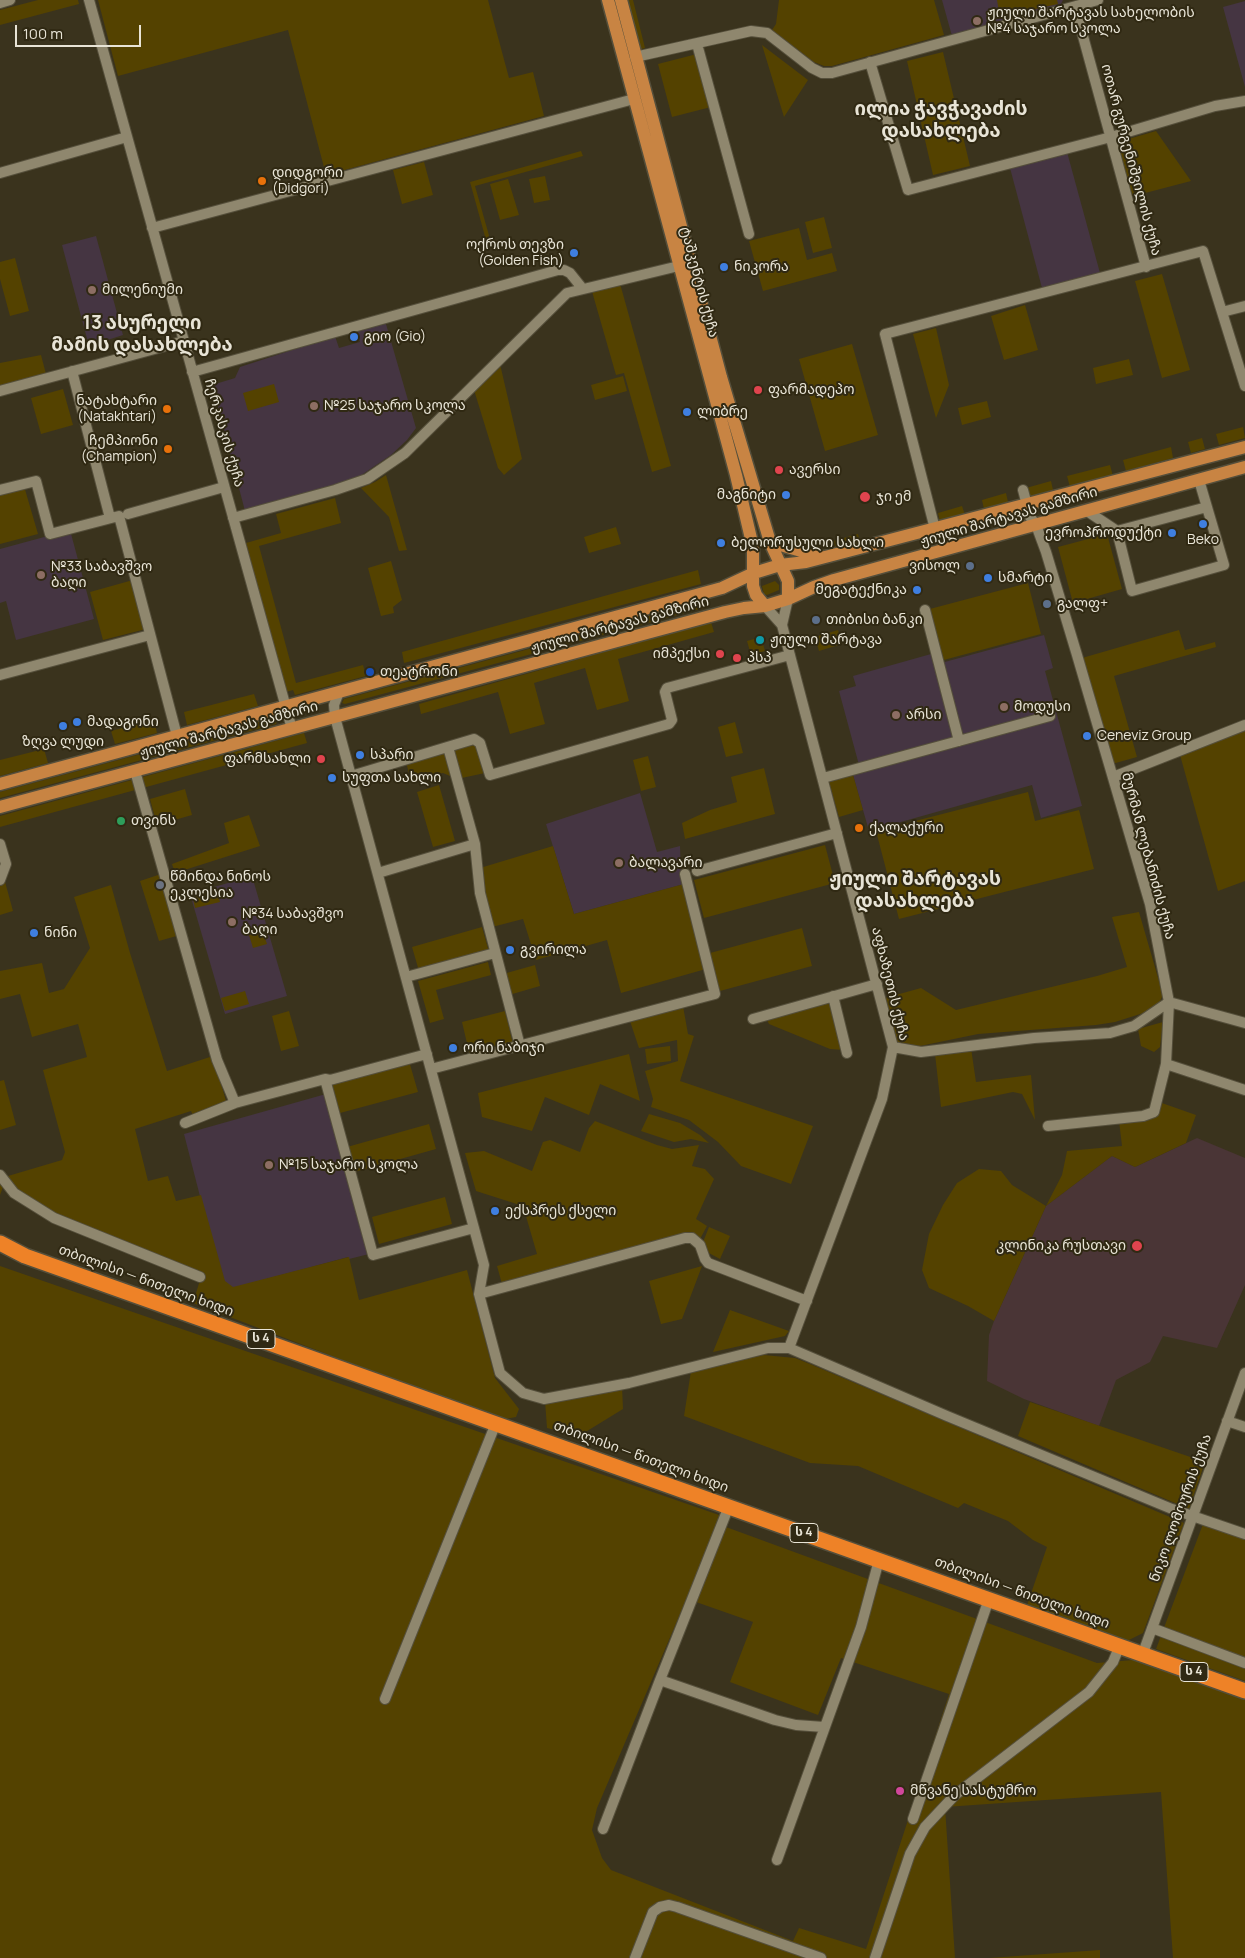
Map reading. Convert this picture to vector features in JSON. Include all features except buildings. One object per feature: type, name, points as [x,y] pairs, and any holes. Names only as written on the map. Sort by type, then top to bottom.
[{"type":"highway","name":"თბილისი — წითელი ხიდი","points":[[0,1243],[25,1256],[1143,1653],[1245,1691]]},
{"type":"highway","name":"თბილისი — წითელი ხიდი","points":[[0,1253],[25,1256]]},
{"type":"main road","name":"ტაშკენტის ქუჩა","points":[[608,0],[634,99],[724,386],[770,542],[780,565]]},
{"type":"main road","name":"ტაშკენტის ქუჩა","points":[[621,0],[751,538],[754,573]]},
{"type":"main road","name":"ჟიული შარტავას გამზირი","points":[[0,784],[722,588],[754,573],[780,565],[824,558],[1245,447]]},
{"type":"main road","name":"ჟიული შარტავას გამზირი","points":[[0,807],[735,610],[765,606],[788,599],[814,586],[1245,467]]},
{"type":"main road","points":[[770,542],[824,558]]},
{"type":"main road","points":[[780,565],[788,581],[788,599]]},
{"type":"main road","points":[[754,573],[756,595],[765,606]]},
{"type":"street","points":[[0,3],[10,0]]},
{"type":"street","name":"ჩერკასკის ქუჩა","points":[[89,0],[292,729]]},
{"type":"street","points":[[635,57],[751,31],[767,34],[812,68],[822,73],[832,73],[1098,0]]},
{"type":"street","name":"ოთარ გურგენიშვილის ქუჩა","points":[[1075,7],[1146,267],[1203,251],[1245,386]]},
{"type":"street","points":[[698,44],[749,234]]},
{"type":"street","points":[[870,62],[908,190],[1111,137],[1216,106],[1245,101]]},
{"type":"street","points":[[152,228],[634,99]]},
{"type":"street","points":[[0,173],[127,137]]},
{"type":"street","points":[[233,518],[336,490],[366,479],[405,453],[567,293],[685,264]]},
{"type":"street","points":[[935,529],[885,334],[1146,267]]},
{"type":"street","points":[[192,372],[558,270],[570,273],[582,288]]},
{"type":"street","points":[[1222,312],[1245,306]]},
{"type":"street","points":[[0,391],[184,341]]},
{"type":"street","points":[[72,371],[110,518]]},
{"type":"street","points":[[1087,511],[1117,531],[1132,591],[1224,565],[1199,480]]},
{"type":"street","points":[[0,490],[36,481],[50,534],[119,516],[177,736]]},
{"type":"street","points":[[128,514],[224,487]]},
{"type":"street","points":[[1023,490],[1025,505]]},
{"type":"street","name":"მურმან ლებანიძის ქუჩა","points":[[1025,505],[1036,525],[1046,552],[1150,904],[1169,1002],[1166,1064],[1156,1108],[1151,1114],[1048,1126]]},
{"type":"street","points":[[1117,531],[1207,507]]},
{"type":"street","name":"აფხაზეთის ქუჩა","points":[[782,625],[788,599]]},
{"type":"street","name":"აფხაზეთის ქუჩა","points":[[765,606],[782,625],[893,1047],[882,1099],[789,1348]]},
{"type":"street","points":[[925,610],[959,741]]},
{"type":"street","points":[[0,675],[150,635]]},
{"type":"street","points":[[351,776],[474,740],[478,740],[480,743],[490,775],[669,724],[672,720],[665,692],[667,688],[790,655]]},
{"type":"street","points":[[339,692],[334,705],[335,717],[484,1265],[479,1294],[500,1372],[523,1393],[544,1399],[629,1383],[768,1348],[789,1348],[947,1416],[1192,1517],[1245,1534]]},
{"type":"street","points":[[316,699],[329,706],[335,717]]},
{"type":"street","points":[[823,778],[1050,716]]},
{"type":"street","points":[[1113,777],[1245,725]]},
{"type":"street","points":[[448,747],[475,844],[480,893],[520,1046]]},
{"type":"street","points":[[135,771],[217,1060],[235,1103]]},
{"type":"street","points":[[697,871],[837,833]]},
{"type":"street","points":[[0,844],[6,864],[0,880]]},
{"type":"street","points":[[378,873],[475,844]]},
{"type":"street","points":[[431,1069],[715,994],[685,874]]},
{"type":"street","points":[[406,977],[495,952]]},
{"type":"street","points":[[753,1019],[877,984]]},
{"type":"street","points":[[833,996],[847,1053]]},
{"type":"street","points":[[893,1047],[921,1052],[1034,1038],[1110,1032],[1134,1026],[1169,1002],[1245,1023]]},
{"type":"street","points":[[186,1123],[235,1103],[427,1054]]},
{"type":"street","points":[[1166,1064],[1245,1090]]},
{"type":"street","points":[[325,1079],[374,1255],[474,1228]]},
{"type":"street","points":[[0,1175],[14,1193],[54,1218],[200,1277]]},
{"type":"street","points":[[479,1294],[685,1238],[692,1238],[700,1245],[708,1262],[807,1300]]},
{"type":"street","name":"ნიკო ლომოურის ქუჩა","points":[[1143,1653],[1245,1373]]},
{"type":"street","points":[[1227,1421],[1245,1427]]},
{"type":"street","points":[[385,1699],[496,1423]]},
{"type":"street","points":[[602,1830],[729,1506]]},
{"type":"street","points":[[776,1860],[861,1627],[879,1560]]},
{"type":"street","points":[[914,1819],[989,1599]]},
{"type":"street","points":[[1152,1628],[1245,1663]]},
{"type":"street","points":[[875,1958],[910,1854],[925,1827],[954,1795],[1089,1692],[1113,1662],[1120,1645]]},
{"type":"street","points":[[660,1680],[775,1720],[796,1725],[824,1728]]},
{"type":"street","points":[[635,1958],[653,1912],[660,1907],[669,1906],[677,1907],[821,1958]]},
{"type":"shaded area","points":[[38,0],[78,0],[79,4],[0,25],[0,10]]},
{"type":"shaded area","points":[[98,0],[488,0],[509,78],[533,72],[544,116],[326,175],[288,30],[118,76]]},
{"type":"shaded area","points":[[627,0],[633,0],[645,48],[638,50]]},
{"type":"shaded area","points":[[779,0],[934,0],[944,35],[832,66],[824,66],[814,62],[772,30],[776,24]]},
{"type":"shaded area","name":"ჟიული შარტავას სახელობის №4 საჯარო სკოლა","points":[[942,0],[1063,0],[1060,6],[952,36]]},
{"type":"shaded area","points":[[997,0],[1057,0],[1058,4],[1000,17]]},
{"type":"shaded area","points":[[1245,1],[1245,87],[1223,7]]},
{"type":"shaded area","points":[[762,45],[808,80],[784,117]]},
{"type":"shaded area","points":[[943,52],[970,166],[933,175],[907,61]]},
{"type":"shaded area","points":[[697,54],[711,107],[672,117],[658,64]]},
{"type":"shaded area","points":[[1156,131],[1191,181],[1130,197],[1116,147],[1118,142]]},
{"type":"shaded area","points":[[581,151],[583,156],[475,186],[490,239],[486,240],[470,182]]},
{"type":"shaded area","points":[[1067,152],[1100,273],[1042,288],[1010,168]]},
{"type":"shaded area","points":[[424,162],[433,195],[402,204],[393,170]]},
{"type":"shaded area","points":[[545,176],[550,200],[534,203],[529,179]]},
{"type":"shaded area","points":[[508,179],[519,215],[500,220],[490,184]]},
{"type":"shaded area","points":[[824,217],[832,248],[813,253],[805,222]]},
{"type":"shaded area","points":[[799,228],[807,260],[832,253],[837,271],[763,291],[749,241]]},
{"type":"shaded area","name":"მილენიუმი","points":[[96,236],[123,335],[89,346],[62,245]]},
{"type":"shaded area","points":[[15,258],[29,311],[10,316],[0,279],[0,262]]},
{"type":"shaded area","points":[[1162,274],[1190,370],[1162,378],[1135,281]]},
{"type":"shaded area","points":[[619,280],[671,466],[652,472],[624,373],[616,375],[591,288]]},
{"type":"shaded area","points":[[1025,305],[1038,350],[1004,360],[991,316]]},
{"type":"shaded area","name":"№25 საჯარო სკოლა","points":[[386,324],[416,428],[407,440],[391,455],[360,476],[341,484],[245,511],[212,385],[235,378],[240,367],[335,336],[339,348],[360,342],[357,330]]},
{"type":"shaded area","points":[[936,328],[949,385],[936,418],[913,334]]},
{"type":"shaded area","points":[[852,344],[878,435],[825,451],[799,359]]},
{"type":"shaded area","points":[[41,355],[46,374],[0,386],[0,363]]},
{"type":"shaded area","points":[[1129,359],[1133,375],[1096,384],[1093,368]]},
{"type":"shaded area","points":[[500,364],[522,459],[504,475],[498,468],[474,390]]},
{"type":"shaded area","points":[[623,376],[627,391],[595,400],[591,385]]},
{"type":"shaded area","points":[[274,384],[279,402],[248,411],[243,393]]},
{"type":"shaded area","points":[[63,389],[73,425],[41,434],[31,398]]},
{"type":"shaded area","points":[[987,401],[991,417],[962,425],[958,408]]},
{"type":"shaded area","points":[[1243,427],[1245,438],[1219,445],[1216,434]]},
{"type":"shaded area","points":[[1202,438],[1205,449],[1191,453],[1188,442]]},
{"type":"shaded area","points":[[1171,447],[1173,458],[1126,471],[1123,460]]},
{"type":"shaded area","points":[[1110,465],[1113,476],[1070,487],[1067,476]]},
{"type":"shaded area","points":[[386,475],[407,550],[399,551],[389,517],[361,488]]},
{"type":"shaded area","points":[[1051,481],[1053,490],[1029,497],[1026,488]]},
{"type":"shaded area","points":[[24,486],[38,534],[0,544],[0,493]]},
{"type":"shaded area","points":[[1006,493],[1008,502],[984,509],[982,500]]},
{"type":"shaded area","points":[[335,498],[341,523],[259,546],[296,683],[363,665],[366,676],[295,695],[293,690],[286,692],[246,543],[281,533],[276,514]]},
{"type":"shaded area","points":[[962,506],[965,515],[940,522],[938,513]]},
{"type":"shaded area","points":[[616,527],[621,544],[589,553],[584,537]]},
{"type":"shaded area","name":"№33 საბავშვო ბაღი","points":[[70,530],[94,619],[16,640],[6,601],[0,603],[0,549]]},
{"type":"shaded area","points":[[858,534],[860,542],[836,549],[833,541]]},
{"type":"shaded area","points":[[1107,534],[1122,589],[1073,603],[1058,547]]},
{"type":"shaded area","points":[[391,561],[402,600],[393,607],[394,613],[381,616],[368,568]]},
{"type":"shaded area","points":[[698,570],[701,584],[404,663],[402,652]]},
{"type":"shaded area","points":[[133,580],[146,629],[103,640],[90,592]]},
{"type":"shaded area","points":[[775,581],[779,585],[779,590],[767,595],[764,594],[762,586]]},
{"type":"shaded area","points":[[1028,583],[1041,634],[940,661],[926,610]]},
{"type":"shaded area","points":[[706,601],[707,607],[345,704],[342,703],[344,699]]},
{"type":"shaded area","points":[[711,622],[714,632],[618,659],[629,701],[597,710],[585,668],[534,683],[545,724],[510,734],[498,692],[421,714],[419,704]]},
{"type":"shaded area","points":[[838,630],[842,644],[819,651],[815,637]]},
{"type":"shaded area","points":[[1179,630],[1185,650],[1215,642],[1216,647],[1114,676],[1137,757],[1112,764],[1082,658]]},
{"type":"shaded area","name":"მოდუსი","points":[[1044,635],[1053,668],[1045,671],[1082,806],[1041,818],[1032,785],[869,831],[853,775],[963,744],[941,663]]},
{"type":"shaded area","points":[[761,637],[765,651],[751,655],[747,641]]},
{"type":"shaded area","name":"არსი","points":[[931,654],[954,739],[859,765],[839,691],[856,686],[853,676]]},
{"type":"shaded area","points":[[254,694],[258,706],[187,725],[184,712]]},
{"type":"shaded area","points":[[274,718],[277,719],[276,724],[0,798],[0,792]]},
{"type":"shaded area","points":[[154,720],[157,733],[115,744],[111,731]]},
{"type":"shaded area","points":[[735,722],[743,753],[726,757],[718,727]]},
{"type":"shaded area","points":[[1245,731],[1245,881],[1218,891],[1180,755]]},
{"type":"shaded area","points":[[304,733],[307,743],[0,827],[0,816]]},
{"type":"shaded area","points":[[471,743],[477,746],[485,773],[457,779],[443,773],[411,781],[406,762]]},
{"type":"shaded area","points":[[44,749],[48,763],[0,776],[0,760]]},
{"type":"shaded area","points":[[648,756],[656,787],[641,791],[633,760]]},
{"type":"shaded area","points":[[764,768],[775,814],[685,839],[682,823],[710,810],[737,802],[731,777]]},
{"type":"shaded area","points":[[853,775],[863,810],[839,817],[829,782]]},
{"type":"shaded area","points":[[439,785],[455,841],[433,847],[417,792]]},
{"type":"shaded area","points":[[185,789],[192,815],[157,825],[150,799]]},
{"type":"shaded area","points":[[1028,792],[1035,821],[1079,810],[1094,869],[899,919],[876,831]]},
{"type":"shaded area","name":"ბალავარი","points":[[640,793],[657,852],[680,846],[681,873],[684,884],[574,914],[546,824]]},
{"type":"shaded area","points":[[249,815],[260,846],[175,873],[172,864],[229,843],[224,823]]},
{"type":"shaded area","points":[[825,845],[835,883],[704,918],[694,880]]},
{"type":"shaded area","points":[[553,846],[574,914],[684,884],[706,969],[621,993],[607,940],[536,960],[523,919],[492,927],[482,892],[480,868]]},
{"type":"shaded area","points":[[161,874],[180,935],[159,941],[140,881]]},
{"type":"shaded area","name":"№34 საბავშვო ბაღი","points":[[252,876],[287,996],[225,1014],[190,894]]},
{"type":"shaded area","points":[[4,878],[13,911],[0,915],[0,886]]},
{"type":"shaded area","points":[[111,885],[167,1071],[213,1056],[228,1108],[194,1118],[191,1111],[135,1129],[148,1181],[168,1176],[176,1201],[201,1195],[225,1281],[233,1287],[349,1257],[359,1300],[467,1270],[495,1378],[519,1409],[516,1417],[500,1420],[193,1303],[200,1280],[53,1220],[3,1187],[0,1195],[0,1181],[4,1186],[8,1176],[62,1160],[65,1152],[43,1070],[87,1057],[78,1024],[32,1037],[20,994],[0,999],[0,971],[42,963],[49,993],[64,989],[90,948],[74,897]]},
{"type":"shaded area","points":[[216,888],[220,902],[195,908],[192,894]]},
{"type":"shaded area","points":[[1139,912],[1163,995],[1156,1009],[1115,1022],[1096,1025],[978,1034],[920,1046],[897,1042],[885,998],[921,988],[956,1010],[1127,967],[1112,917]]},
{"type":"shaded area","points":[[482,927],[489,952],[419,971],[412,947]]},
{"type":"shaded area","points":[[802,928],[812,966],[720,991],[710,953]]},
{"type":"shaded area","points":[[263,932],[267,944],[253,948],[249,935]]},
{"type":"shaded area","points":[[488,962],[491,975],[436,990],[444,1019],[430,1023],[418,981]]},
{"type":"shaded area","points":[[535,965],[540,986],[509,995],[503,974]]},
{"type":"shaded area","points":[[245,991],[249,1004],[225,1011],[221,998]]},
{"type":"shaded area","points":[[830,1000],[844,1050],[830,1049],[769,1024],[766,1018]]},
{"type":"shaded area","points":[[683,1006],[688,1034],[694,1036],[680,1081],[813,1126],[791,1184],[741,1166],[718,1142],[689,1120],[651,1107],[653,1099],[645,1071],[678,1061],[677,1040],[639,1048],[630,1021]]},
{"type":"shaded area","points":[[289,1011],[299,1046],[281,1051],[272,1016]]},
{"type":"shaded area","points":[[505,1011],[513,1044],[470,1056],[462,1022]]},
{"type":"shaded area","points":[[1163,1022],[1160,1047],[1154,1052],[1141,1046],[1138,1029]]},
{"type":"shaded area","points":[[670,1046],[671,1061],[647,1064],[645,1049]]},
{"type":"shaded area","points":[[971,1048],[976,1082],[1031,1075],[1035,1120],[1022,1094],[1013,1092],[941,1107],[935,1054]]},
{"type":"shaded area","points":[[629,1054],[640,1101],[600,1084],[589,1115],[545,1097],[532,1131],[482,1117],[478,1093]]},
{"type":"shaded area","points":[[409,1061],[418,1092],[340,1113],[332,1083]]},
{"type":"shaded area","points":[[4,1080],[16,1125],[0,1130],[0,1081]]},
{"type":"shaded area","name":"№15 საჯარო სკოლა","points":[[326,1094],[369,1254],[349,1259],[348,1257],[230,1289],[222,1282],[184,1134]]},
{"type":"shaded area","points":[[1159,1102],[1196,1115],[1186,1143],[1135,1167],[1112,1156],[1046,1206],[1062,1175],[1067,1151],[1122,1146],[1119,1121],[1148,1120],[1153,1117]]},
{"type":"shaded area","points":[[649,1114],[680,1123],[709,1143],[691,1139],[674,1142],[641,1131]]},
{"type":"shaded area","points":[[595,1121],[672,1149],[699,1145],[692,1166],[705,1169],[714,1179],[696,1219],[707,1226],[700,1239],[502,1284],[497,1266],[537,1254],[523,1206],[476,1191],[465,1153],[484,1151],[532,1171],[543,1142],[550,1140],[580,1152],[589,1128]]},
{"type":"shaded area","points":[[429,1124],[436,1149],[354,1172],[347,1147]]},
{"type":"shaded area","name":"კლინიკა რუსთავი","points":[[1197,1138],[1245,1158],[1245,1285],[1217,1348],[1163,1336],[1150,1362],[1116,1380],[1099,1426],[1024,1399],[987,1381],[989,1335],[1046,1206],[1112,1156],[1135,1167]]},
{"type":"shaded area","points":[[979,1169],[1001,1171],[1012,1185],[1046,1206],[994,1321],[968,1306],[929,1288],[922,1270],[929,1234],[943,1205],[957,1183]]},
{"type":"shaded area","points":[[445,1197],[452,1224],[379,1244],[372,1217]]},
{"type":"shaded area","points":[[709,1227],[730,1236],[720,1259],[707,1252],[703,1242]]},
{"type":"shaded area","points":[[0,1266],[722,1516],[597,1808],[592,1830],[602,1858],[611,1870],[793,1941],[799,1928],[866,1949],[949,1694],[841,1658],[818,1715],[730,1682],[753,1622],[696,1602],[726,1527],[1097,1663],[1133,1660],[1245,1700],[1245,1958],[1173,1958],[1161,1792],[945,1807],[955,1958],[0,1958]]},
{"type":"shaded area","points":[[702,1266],[682,1319],[661,1324],[649,1281]]},
{"type":"shaded area","points":[[730,1310],[789,1331],[785,1336],[713,1352]]},
{"type":"shaded area","points":[[764,1355],[795,1358],[810,1364],[1184,1523],[1143,1633],[1123,1643],[1026,1608],[1047,1547],[1033,1540],[1008,1521],[964,1503],[958,1508],[858,1466],[810,1463],[684,1416],[691,1371]]},
{"type":"shaded area","points":[[622,1386],[623,1409],[579,1436],[547,1428],[545,1401]]},
{"type":"shaded area","points":[[1030,1402],[1205,1462],[1189,1509],[1018,1436]]},
{"type":"shaded area","points":[[1203,1524],[1245,1537],[1245,1681],[1156,1649]]},
{"type":"shaded area","points":[[1100,1950],[1100,1958],[989,1958]]},
{"type":"place","name":"ჟიული შარტავას სახელობის №4 საჯარო სკოლა","points":[[977,21]]},
{"type":"place","name":"დიდგორი (Didgori)","points":[[262,181]]},
{"type":"place","name":"ოქროს თევზი (Golden Fish)","points":[[574,253]]},
{"type":"place","name":"ნიკორა","points":[[724,267]]},
{"type":"place","name":"მილენიუმი","points":[[92,290]]},
{"type":"place","name":"გიო (Gio)","points":[[354,337]]},
{"type":"place","name":"ფარმადეპო","points":[[758,390]]},
{"type":"place","name":"№25 საჯარო სკოლა","points":[[314,406]]},
{"type":"place","name":"ნატახტარი (Natakhtari)","points":[[167,409]]},
{"type":"place","name":"ლიბრე","points":[[687,412]]},
{"type":"place","name":"ჩემპიონი (Champion)","points":[[168,449]]},
{"type":"place","name":"ავერსი","points":[[779,470]]},
{"type":"place","name":"მაგნიტი","points":[[786,495]]},
{"type":"place","name":"ჯი ემ","points":[[865,497]]},
{"type":"place","name":"Beko","points":[[1203,524]]},
{"type":"place","name":"ევროპროდუქტი","points":[[1172,533]]},
{"type":"place","name":"ბელორუსული სახლი","points":[[721,543]]},
{"type":"place","name":"ვისოლ","points":[[970,566]]},
{"type":"place","name":"№33 საბავშვო ბაღი","points":[[41,575]]},
{"type":"place","name":"სმარტი","points":[[988,578]]},
{"type":"place","name":"მეგატექნიკა","points":[[917,590]]},
{"type":"place","name":"გალფ+","points":[[1047,604]]},
{"type":"place","name":"თიბისი ბანკი","points":[[816,620]]},
{"type":"place","name":"ჟიული შარტავა","points":[[760,640]]},
{"type":"place","name":"იმპექსი","points":[[720,654]]},
{"type":"place","name":"პსპ","points":[[737,658]]},
{"type":"place","name":"თეატრონი","points":[[370,672]]},
{"type":"place","name":"მოდუსი","points":[[1004,707]]},
{"type":"place","name":"არსი","points":[[896,715]]},
{"type":"place","name":"მადაგონი","points":[[77,722]]},
{"type":"place","name":"ზღვა ლუდი","points":[[63,726]]},
{"type":"place","name":"Ceneviz Group","points":[[1087,736]]},
{"type":"place","name":"სპარი","points":[[360,755]]},
{"type":"place","name":"ფარმსახლი","points":[[321,759]]},
{"type":"place","name":"სუფთა სახლი","points":[[332,778]]},
{"type":"place","name":"თვინს","points":[[121,821]]},
{"type":"place","name":"ქალაქური","points":[[859,828]]},
{"type":"place","name":"ბალავარი","points":[[619,863]]},
{"type":"place","name":"წმინდა ნინოს ეკლესია","points":[[160,885]]},
{"type":"place","name":"№34 საბავშვო ბაღი","points":[[232,922]]},
{"type":"place","name":"ნინი","points":[[34,933]]},
{"type":"place","name":"გვირილა","points":[[510,950]]},
{"type":"place","name":"ორი ნაბიჯი","points":[[453,1048]]},
{"type":"place","name":"№15 საჯარო სკოლა","points":[[269,1165]]},
{"type":"place","name":"ექსპრეს ქსელი","points":[[495,1211]]},
{"type":"place","name":"კლინიკა რუსთავი","points":[[1137,1246]]},
{"type":"place","name":"მწვანე სასტუმრო","points":[[900,1791]]},
{"type":"district","name":"ილია ჭავჭავაძის დასახლება","points":[[941,121]]},
{"type":"district","name":"13 ასურელი მამის დასახლება","points":[[142,335]]},
{"type":"district","name":"ჟიული შარტავას დასახლება","points":[[915,891]]}]
